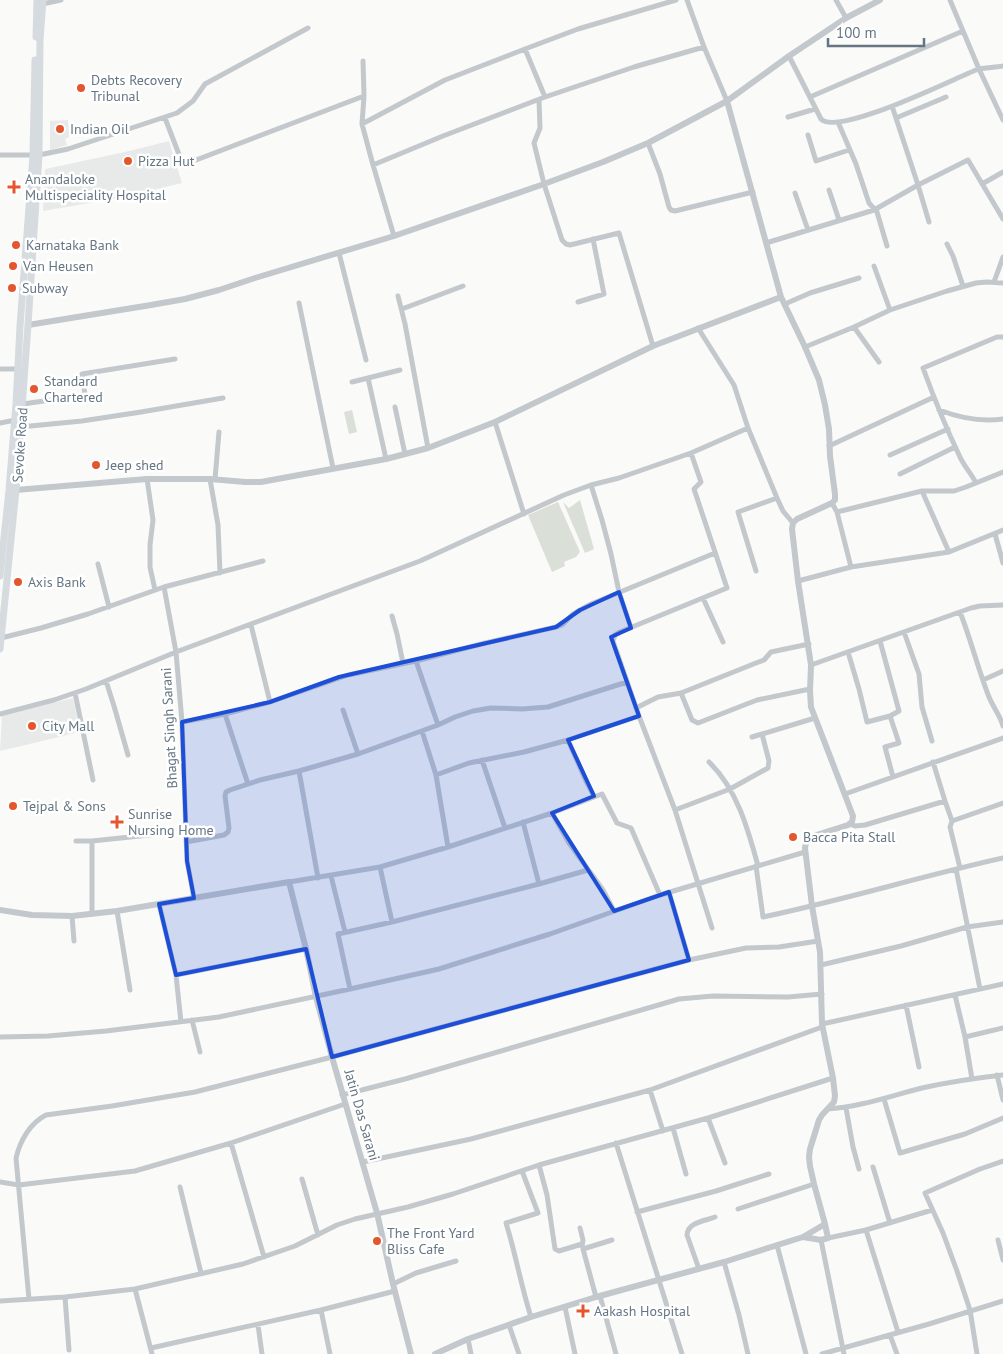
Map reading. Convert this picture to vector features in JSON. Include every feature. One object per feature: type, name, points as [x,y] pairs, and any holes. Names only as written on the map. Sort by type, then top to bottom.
[{"type":"main road","name":"Sevoke Road","points":[[0,649],[13,490],[23,404],[24,325],[36,155],[41,1]]},
{"type":"main road","name":"Sevoke Road","points":[[0,576],[4,505],[13,490],[18,369],[24,325]]},
{"type":"street","points":[[41,1],[60,0]]},
{"type":"street","points":[[362,124],[445,80],[578,29],[676,0]]},
{"type":"street","points":[[687,0],[704,47],[727,101],[781,297],[819,380],[826,406],[830,430],[829,446],[835,494],[834,500],[832,503],[794,522],[792,529],[798,581],[809,644],[811,707],[853,816],[850,824]]},
{"type":"street","points":[[836,0],[846,18]]},
{"type":"street","points":[[24,325],[185,299],[219,290],[394,236],[603,162],[648,143],[727,101],[846,18],[880,0]]},
{"type":"street","points":[[950,0],[1003,120]]},
{"type":"street","points":[[0,155],[36,155],[68,149],[165,118],[188,106],[205,84],[308,28]]},
{"type":"street","points":[[810,97],[963,31]]},
{"type":"street","points":[[373,165],[545,97],[634,67],[704,47]]},
{"type":"street","points":[[525,49],[545,97]]},
{"type":"street","points":[[789,56],[822,121],[828,123],[861,117],[892,106],[979,69],[1003,66]]},
{"type":"street","points":[[363,61],[364,96],[362,124],[394,236]]},
{"type":"street","points":[[165,118],[183,165],[364,96]]},
{"type":"street","points":[[896,118],[946,97]]},
{"type":"street","points":[[539,100],[540,128],[534,142],[544,184],[564,242],[570,245],[619,233],[653,346]]},
{"type":"street","points":[[892,106],[928,222]]},
{"type":"street","points":[[788,117],[816,109]]},
{"type":"street","points":[[838,122],[856,164],[869,204],[877,212],[887,246]]},
{"type":"street","points":[[808,135],[816,161],[849,150]]},
{"type":"street","points":[[648,143],[660,174],[669,207],[673,211],[753,192]]},
{"type":"street","points":[[766,243],[874,210],[968,160],[1003,219]]},
{"type":"street","points":[[982,184],[1003,172]]},
{"type":"street","points":[[829,190],[839,220]]},
{"type":"street","points":[[795,193],[808,230]]},
{"type":"street","points":[[578,302],[604,294],[593,240]]},
{"type":"street","points":[[947,244],[963,286]]},
{"type":"street","points":[[339,253],[366,360]]},
{"type":"street","points":[[994,282],[1003,258]]},
{"type":"street","points":[[874,266],[890,310]]},
{"type":"street","points":[[785,304],[810,293],[859,278]]},
{"type":"street","points":[[805,347],[890,310],[963,286],[976,283],[1003,283]]},
{"type":"street","points":[[402,310],[464,286]]},
{"type":"street","points":[[398,296],[428,448]]},
{"type":"street","points":[[13,490],[147,479],[212,479],[261,482],[386,459],[428,448],[462,436],[653,346],[781,297]]},
{"type":"street","points":[[299,303],[333,468]]},
{"type":"street","points":[[854,327],[878,362]]},
{"type":"street","points":[[698,328],[734,385],[748,428],[777,498],[783,511],[794,522]]},
{"type":"street","points":[[976,483],[972,473],[960,459],[923,368],[998,337],[1003,337]]},
{"type":"street","points":[[23,404],[85,395],[82,374],[175,359]]},
{"type":"street","points":[[0,369],[18,369]]},
{"type":"street","points":[[352,382],[400,370]]},
{"type":"street","points":[[368,378],[386,459]]},
{"type":"street","points":[[829,446],[934,397]]},
{"type":"street","points":[[20,427],[82,421],[223,398]]},
{"type":"street","points":[[395,407],[405,454]]},
{"type":"street","points":[[939,410],[955,416],[986,420],[1003,419]]},
{"type":"street","points":[[0,423],[15,420]]},
{"type":"street","points":[[495,422],[524,514]]},
{"type":"street","points":[[0,714],[74,693],[176,652],[420,561],[564,495],[691,453],[748,428]]},
{"type":"street","points":[[890,455],[948,429]]},
{"type":"street","points":[[219,432],[212,479],[218,525],[220,573]]},
{"type":"street","points":[[900,474],[955,447]]},
{"type":"street","points":[[691,453],[701,482],[694,489],[726,588],[617,633],[614,644],[675,810],[712,928]]},
{"type":"street","points":[[837,512],[922,491],[954,491],[1003,472]]},
{"type":"street","points":[[147,479],[153,520],[150,558],[151,575],[155,590]]},
{"type":"street","points":[[590,485],[611,554],[619,592],[630,628]]},
{"type":"street","points":[[922,491],[949,552]]},
{"type":"street","points":[[756,571],[738,512],[777,498]]},
{"type":"street","points":[[832,503],[837,512],[851,567]]},
{"type":"street","points":[[798,581],[851,567],[949,552],[1003,530]]},
{"type":"street","points":[[995,534],[1003,563]]},
{"type":"street","points":[[182,722],[226,714],[270,702],[339,677],[556,628],[580,610],[715,553]]},
{"type":"street","points":[[1,638],[109,607],[164,587],[263,561]]},
{"type":"street","points":[[98,564],[109,607]]},
{"type":"street","name":"Bhagat Singh Sarani","points":[[164,587],[176,652],[182,722],[187,861],[194,898]]},
{"type":"street","points":[[703,598],[723,642]]},
{"type":"street","points":[[811,665],[960,612],[980,606],[1003,605]]},
{"type":"street","points":[[960,612],[989,698],[1002,717],[1003,726]]},
{"type":"street","points":[[392,616],[403,663]]},
{"type":"street","points":[[251,625],[270,702]]},
{"type":"street","points":[[904,632],[919,674],[922,707],[932,741]]},
{"type":"street","points":[[848,652],[867,722],[890,716],[899,711],[880,641]]},
{"type":"street","points":[[636,708],[658,697],[681,694],[764,660],[771,652],[809,644]]},
{"type":"street","points":[[416,661],[438,725]]},
{"type":"street","points":[[983,680],[1003,671]]},
{"type":"street","points":[[106,681],[128,755]]},
{"type":"street","points":[[186,842],[226,834],[229,828],[225,794],[228,790],[260,780],[299,772],[358,754],[438,725],[455,716],[483,709],[548,707],[627,682]]},
{"type":"street","points":[[681,694],[692,720],[698,723],[757,700],[810,689]]},
{"type":"street","points":[[74,693],[93,780]]},
{"type":"street","points":[[343,710],[358,754]]},
{"type":"street","points":[[226,714],[248,784]]},
{"type":"street","points":[[436,775],[482,760],[524,752],[568,740],[639,716]]},
{"type":"street","points":[[890,716],[899,743],[885,747],[893,777]]},
{"type":"street","points":[[752,737],[815,718]]},
{"type":"street","points":[[422,731],[436,775],[448,847]]},
{"type":"street","points":[[675,810],[730,788],[769,766],[762,734]]},
{"type":"street","points":[[845,794],[1003,738]]},
{"type":"street","points":[[568,740],[594,796]]},
{"type":"street","points":[[482,760],[505,828]]},
{"type":"street","points":[[709,762],[730,788],[746,824],[757,866],[763,917],[1003,858]]},
{"type":"street","points":[[933,762],[952,821],[950,828],[980,989]]},
{"type":"street","points":[[299,772],[318,878]]},
{"type":"street","points":[[0,910],[32,915],[72,916],[92,914],[331,876],[380,866],[448,847],[552,813],[602,794],[617,823],[631,828],[660,895]]},
{"type":"street","points":[[828,1238],[810,1166],[810,1149],[819,1120],[834,1102],[835,1096],[822,1025],[821,965],[805,852],[806,842],[810,837],[850,824],[855,826],[864,825],[946,801]]},
{"type":"street","points":[[952,821],[1003,803]]},
{"type":"street","points":[[552,813],[570,843],[603,890],[614,911]]},
{"type":"street","points":[[523,822],[539,884]]},
{"type":"street","points":[[76,842],[159,834]]},
{"type":"street","points":[[92,841],[92,914]]},
{"type":"street","points":[[0,1037],[48,1036],[181,1022],[219,1017],[316,997],[439,968],[550,934],[669,892],[805,852]]},
{"type":"street","points":[[380,866],[392,922]]},
{"type":"street","points":[[350,989],[338,934],[392,922],[588,870]]},
{"type":"street","points":[[331,876],[345,932]]},
{"type":"street","name":"Jatin Das Sarani","points":[[289,882],[316,997],[377,1213],[394,1288],[412,1354]]},
{"type":"street","points":[[669,892],[690,960]]},
{"type":"street","points":[[160,904],[176,975],[181,1022]]},
{"type":"street","points":[[117,911],[130,990]]},
{"type":"street","points":[[72,916],[74,941]]},
{"type":"street","points":[[821,965],[901,946],[967,927],[1003,922]]},
{"type":"street","points":[[29,1299],[16,1158],[22,1140],[38,1119],[46,1115],[195,1092],[690,960],[746,948],[779,947],[818,941]]},
{"type":"street","points":[[176,975],[306,949]]},
{"type":"street","points":[[363,1162],[471,1139],[650,1090],[725,1064],[822,1025],[1003,984]]},
{"type":"street","points":[[342,1094],[405,1079],[679,999],[713,996],[788,998],[822,994]]},
{"type":"street","points":[[955,995],[972,1079]]},
{"type":"street","points":[[906,1005],[920,1067]]},
{"type":"street","points":[[192,1020],[200,1052]]},
{"type":"street","points":[[965,1037],[1003,1028]]},
{"type":"street","points":[[827,1109],[846,1108],[923,1088],[1000,1075],[1003,1100]]},
{"type":"street","points":[[0,1301],[65,1297],[136,1289],[243,1264],[295,1246],[337,1226],[377,1213],[408,1207],[453,1194],[539,1165],[708,1118],[833,1078]]},
{"type":"street","points":[[650,1090],[663,1130]]},
{"type":"street","points":[[884,1099],[900,1152],[964,1134],[1003,1118]]},
{"type":"street","points":[[0,1182],[19,1185],[135,1171],[345,1104]]},
{"type":"street","points":[[846,1108],[859,1170]]},
{"type":"street","points":[[708,1118],[725,1163]]},
{"type":"street","points":[[673,1128],[686,1174]]},
{"type":"street","points":[[230,1142],[264,1257]]},
{"type":"street","points":[[616,1143],[682,1354]]},
{"type":"street","points":[[977,1354],[970,1310],[944,1233],[925,1193],[972,1172],[1003,1161]]},
{"type":"street","points":[[539,1165],[547,1196],[555,1249],[559,1251],[612,1240]]},
{"type":"street","points":[[873,1167],[890,1223]]},
{"type":"street","points":[[522,1171],[538,1213],[506,1224],[530,1317]]},
{"type":"street","points":[[638,1212],[716,1191],[769,1174]]},
{"type":"street","points":[[302,1179],[318,1235]]},
{"type":"street","points":[[738,1209],[814,1184]]},
{"type":"street","points":[[180,1188],[202,1273]]},
{"type":"street","points":[[803,1237],[821,1240],[866,1230],[932,1210]]},
{"type":"street","points":[[699,1269],[687,1231],[692,1225],[715,1217]]},
{"type":"street","points":[[435,1354],[530,1317],[724,1262],[803,1237],[825,1224]]},
{"type":"street","points":[[580,1228],[583,1247],[616,1354]]},
{"type":"street","points":[[866,1230],[898,1332]]},
{"type":"street","points":[[821,1240],[843,1351]]},
{"type":"street","points":[[998,1240],[1003,1260]]},
{"type":"street","points":[[777,1245],[806,1354]]},
{"type":"street","points":[[136,1289],[152,1351],[321,1310],[394,1288],[416,1273],[456,1261]]},
{"type":"street","points":[[724,1262],[748,1354]]},
{"type":"street","points":[[65,1297],[69,1350]]},
{"type":"street","points":[[822,1354],[843,1351],[898,1332],[1003,1301]]},
{"type":"street","points":[[565,1306],[575,1354]]},
{"type":"street","points":[[321,1310],[330,1354]]},
{"type":"street","points":[[258,1325],[262,1354]]},
{"type":"street","points":[[509,1325],[519,1354]]},
{"type":"street","points":[[890,1335],[897,1354]]},
{"type":"street","points":[[468,1340],[471,1354]]},
{"type":"highlighted area","points":[[619,592],[631,628],[611,637],[639,716],[568,740],[594,796],[552,813],[614,911],[669,892],[689,960],[332,1057],[306,949],[176,975],[159,904],[194,898],[187,861],[182,722],[270,702],[339,677],[556,627],[580,610]]},
{"type":"shaded area","name":"Indian Oil","points":[[68,120],[69,137],[65,139],[67,145],[50,150],[50,121]]},
{"type":"shaded area","points":[[169,141],[182,183],[125,197],[43,211],[45,169]]},
{"type":"shaded area","points":[[352,410],[357,432],[349,434],[344,412]]},
{"type":"shaded area","points":[[580,500],[594,549],[585,553],[563,502],[569,508]]},
{"type":"shaded area","points":[[558,502],[580,552],[576,557],[564,562],[565,566],[552,572],[528,515]]},
{"type":"shaded area","points":[[73,698],[80,732],[0,751],[2,716]]},
{"type":"place","name":"Debts Recovery Tribunal","points":[[81,88]]},
{"type":"place","name":"Indian Oil","points":[[60,129]]},
{"type":"place","name":"Pizza Hut","points":[[128,161]]},
{"type":"place","name":"Anandaloke Multispeciality Hospital","points":[[14,187]]},
{"type":"place","name":"Karnataka Bank","points":[[16,245]]},
{"type":"place","name":"Van Heusen","points":[[13,266]]},
{"type":"place","name":"Subway","points":[[12,288]]},
{"type":"place","name":"Standard Chartered","points":[[34,389]]},
{"type":"place","name":"Jeep shed","points":[[96,465]]},
{"type":"place","name":"Axis Bank","points":[[18,582]]},
{"type":"place","name":"City Mall","points":[[32,726]]},
{"type":"place","name":"Tejpal & Sons","points":[[13,806]]},
{"type":"place","name":"Sunrise Nursing Home","points":[[117,822]]},
{"type":"place","name":"Bacca Pita Stall","points":[[793,837]]},
{"type":"place","name":"The Front Yard Bliss Cafe","points":[[377,1241]]},
{"type":"place","name":"Aakash Hospital","points":[[583,1311]]}]
